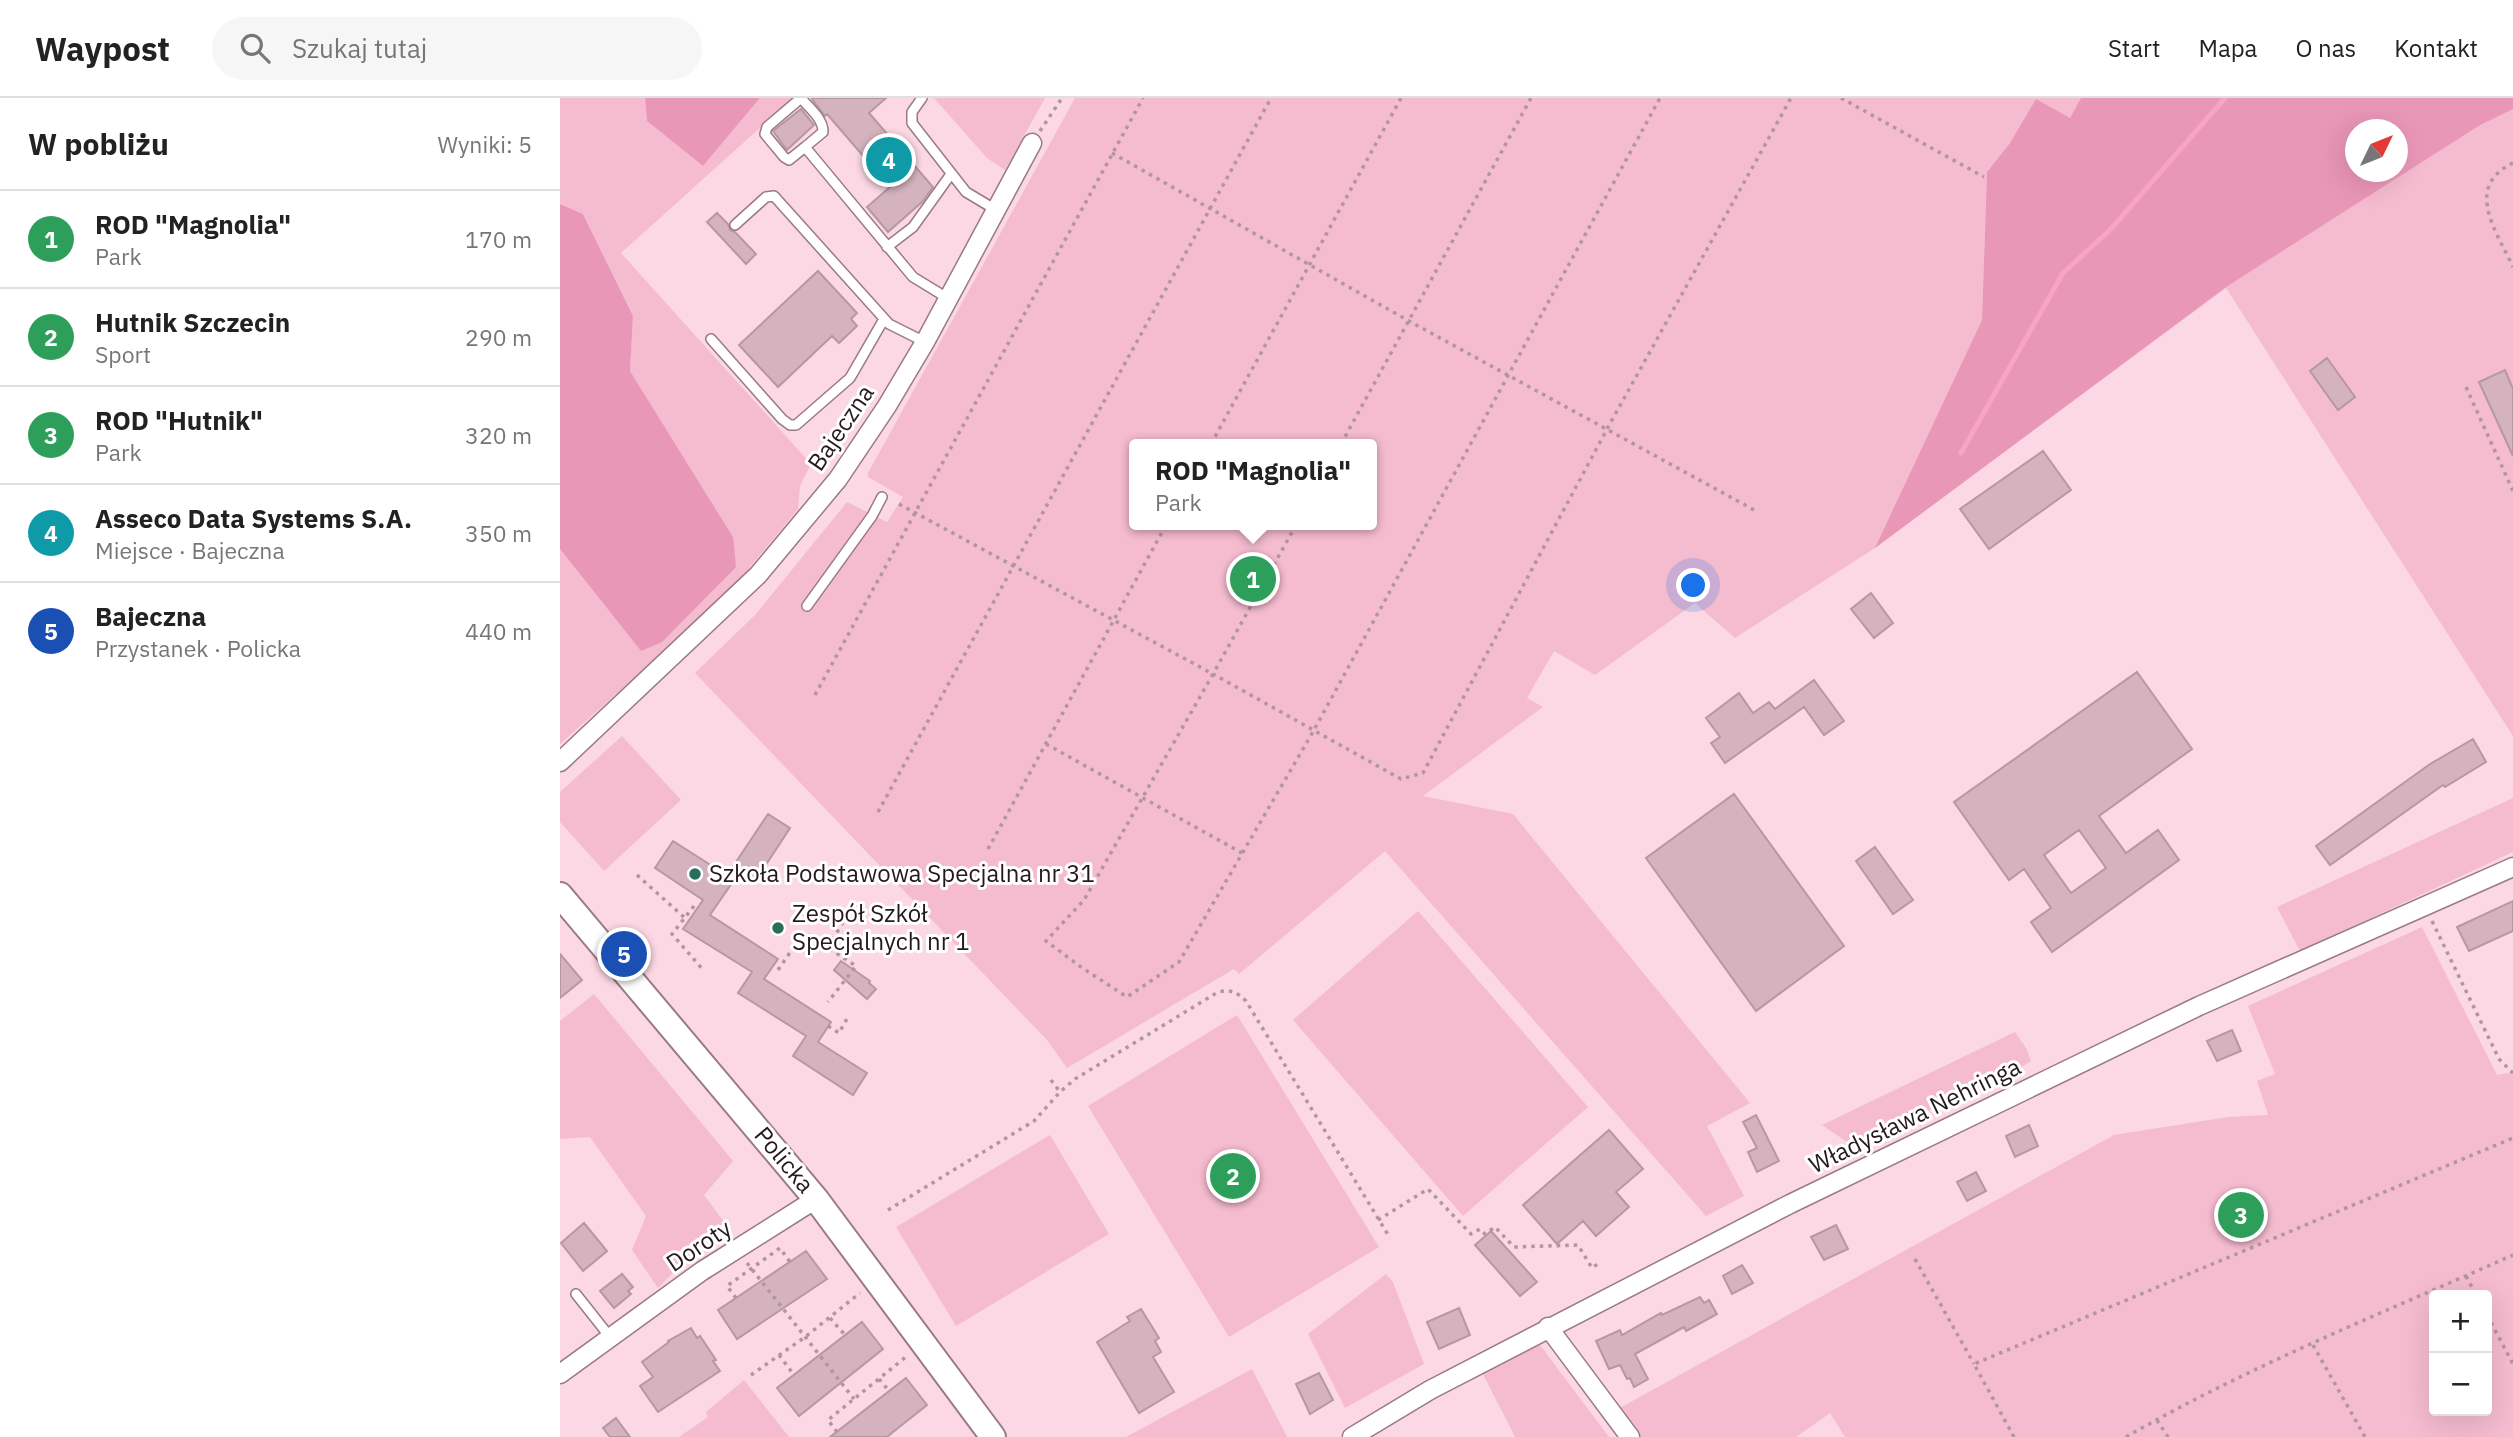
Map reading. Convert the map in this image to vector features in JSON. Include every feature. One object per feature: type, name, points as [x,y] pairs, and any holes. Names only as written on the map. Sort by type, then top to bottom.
[{"type":"street","name":"Bajeczna","points":[[560,762],[758,575],[838,479],[887,406],[925,342],[1032,143]]},
{"type":"street","name":"Władysława Nehringa","points":[[1352,1437],[1430,1390],[1790,1204],[2187,1012],[2513,867]]},
{"type":"street","name":"Policka","points":[[560,895],[816,1199],[993,1437]]},
{"type":"street","name":"Doroty","points":[[560,1374],[702,1271],[816,1199]]},
{"type":"street","points":[[1548,1328],[1630,1437]]},
{"type":"lane","points":[[801,98],[823,127],[822,132],[789,160],[764,131],[801,98]]},
{"type":"lane","points":[[922,98],[912,112],[912,123],[966,192],[996,211]]},
{"type":"lane","points":[[805,147],[913,277],[949,299]]},
{"type":"lane","points":[[887,247],[913,228],[951,174]]},
{"type":"lane","points":[[735,225],[766,197],[774,196],[889,324],[925,342]]},
{"type":"lane","points":[[711,339],[782,419],[790,425],[796,425],[850,378],[884,319]]},
{"type":"lane","points":[[807,606],[872,516],[882,497]]},
{"type":"lane","points":[[576,1294],[610,1336]]},
{"type":"path","points":[[1032,143],[1062,98]]},
{"type":"path","points":[[815,695],[1143,98]]},
{"type":"path","points":[[878,812],[1271,98]]},
{"type":"path","points":[[1214,439],[1401,98]]},
{"type":"path","points":[[1344,439],[1531,98]]},
{"type":"path","points":[[1293,530],[1084,900],[1046,941],[1126,997],[1178,962],[1314,730],[1660,98]]},
{"type":"path","points":[[899,504],[1401,779],[1423,773],[1607,429],[1791,98]]},
{"type":"path","points":[[1841,98],[1984,177]]},
{"type":"path","points":[[1112,153],[1209,210],[1756,511]]},
{"type":"path","points":[[2513,163],[2497,174],[2485,195],[2486,208],[2513,267]]},
{"type":"path","points":[[2466,387],[2513,491]]},
{"type":"path","points":[[988,849],[1163,530]]},
{"type":"path","points":[[1046,744],[1242,853]]},
{"type":"path","points":[[637,875],[685,918]]},
{"type":"path","points":[[694,906],[672,934],[704,971]]},
{"type":"path","points":[[2425,906],[2499,1059],[2513,1073]]},
{"type":"path","points":[[827,948],[845,919],[842,917]]},
{"type":"path","points":[[778,970],[804,932],[856,966],[828,1002]]},
{"type":"path","points":[[888,1210],[1034,1121],[1075,1079],[1217,992],[1227,990],[1236,993],[1246,1002],[1390,1238]]},
{"type":"path","points":[[828,1026],[839,1033],[849,1016]]},
{"type":"path","points":[[1051,1080],[1060,1092]]},
{"type":"path","points":[[1974,1364],[2513,1138]]},
{"type":"path","points":[[1378,1220],[1428,1189],[1471,1234],[1480,1228],[1485,1234],[1495,1227],[1514,1247],[1578,1245],[1592,1268],[1599,1264]]},
{"type":"path","points":[[736,1298],[727,1286],[780,1248],[790,1262]]},
{"type":"path","points":[[737,1250],[854,1399]]},
{"type":"path","points":[[2126,1437],[2313,1345],[2513,1255]]},
{"type":"path","points":[[1915,1259],[2014,1437]]},
{"type":"path","points":[[2466,1276],[2473,1290]]},
{"type":"path","points":[[751,1375],[805,1338],[864,1289]]},
{"type":"path","points":[[830,1318],[845,1335]]},
{"type":"path","points":[[2492,1324],[2513,1364]]},
{"type":"path","points":[[2313,1345],[2365,1437]]},
{"type":"path","points":[[837,1432],[828,1420],[912,1353]]},
{"type":"path","points":[[779,1355],[794,1375]]},
{"type":"path","points":[[878,1379],[889,1391]]},
{"type":"path","points":[[2157,1420],[2168,1437]]},
{"type":"shaded area","points":[[560,98],[645,98],[647,121],[703,166],[760,98],[793,98],[621,253],[811,464],[800,486],[798,509],[726,596],[560,744],[560,549],[641,651],[733,537],[630,371],[633,316],[583,214],[560,204]]},
{"type":"shaded area","points":[[645,98],[760,98],[703,166],[647,121]]},
{"type":"shaded area","points":[[934,98],[1045,98],[1005,170],[987,158]]},
{"type":"shaded area","points":[[1075,98],[2081,98],[2070,118],[2010,143],[1987,172],[1982,320],[1879,541],[2156,98],[2513,98],[2513,736],[2226,288],[1875,548],[1735,638],[1695,603],[1595,675],[1554,651],[1527,698],[1543,707],[1423,796],[1513,814],[1750,1103],[1707,1126],[1744,1196],[1706,1216],[1385,851],[1239,974],[1234,969],[1067,1068],[1047,1040],[695,673],[756,614],[847,502],[887,522],[903,497],[868,477],[868,473]]},
{"type":"shaded area","points":[[2081,98],[2513,98],[2513,109],[2480,125],[2408,171],[2408,119],[2345,119],[2345,182],[2391,182],[2226,287],[1875,548],[1982,320],[1987,172],[2010,143],[2036,99],[2070,118]]},
{"type":"shaded area","points":[[560,204],[583,214],[633,316],[630,371],[733,537],[736,567],[662,642],[641,651],[560,549]]},
{"type":"shaded area","points":[[622,736],[681,800],[604,871],[560,822],[560,792]]},
{"type":"shaded area","points":[[2513,798],[2513,852],[2300,951],[2277,907]]},
{"type":"shaded area","points":[[1418,911],[1588,1107],[1463,1216],[1293,1020]]},
{"type":"shaded area","points":[[2422,927],[2497,1075],[2513,1072],[2513,1437],[1845,1437],[1830,1413],[1796,1437],[1639,1437],[1618,1409],[2114,1135],[2228,1117],[2268,1115],[2257,1081],[2275,1074],[2248,1006]]},
{"type":"shaded area","points":[[594,994],[733,1161],[704,1195],[724,1222],[658,1288],[632,1250],[646,1216],[590,1137],[560,1139],[560,1021]]},
{"type":"shaded area","points":[[1237,1015],[1379,1247],[1229,1337],[1088,1106]]},
{"type":"shaded area","points":[[2015,1032],[2031,1061],[2018,1069],[1853,1146],[1822,1125]]},
{"type":"shaded area","points":[[1050,1135],[1109,1234],[956,1326],[896,1227]]},
{"type":"shaded area","points":[[1386,1274],[1393,1282],[1424,1364],[1345,1408],[1308,1334]]},
{"type":"shaded area","points":[[1540,1345],[1609,1437],[1515,1437],[1483,1374]]},
{"type":"shaded area","points":[[1252,1369],[1287,1437],[1126,1437]]},
{"type":"shaded area","points":[[744,1380],[789,1437],[679,1437],[708,1417],[706,1412]]},
{"type":"building","points":[[813,98],[886,98],[869,113],[933,187],[922,202],[888,232],[867,207],[890,187],[827,114],[825,116]]},
{"type":"building","points":[[801,109],[814,125],[787,150],[773,131]]},
{"type":"building","points":[[717,213],[730,230],[756,254],[746,264],[707,222]]},
{"type":"building","points":[[818,271],[857,313],[851,319],[857,326],[839,343],[832,336],[778,387],[739,345]]},
{"type":"building","points":[[2327,358],[2355,397],[2338,410],[2310,371]]},
{"type":"building","points":[[2505,370],[2513,389],[2513,456],[2479,382]]},
{"type":"building","points":[[2043,451],[2071,490],[1989,549],[1960,509]]},
{"type":"building","points":[[1871,593],[1893,623],[1874,638],[1851,609]]},
{"type":"building","points":[[2137,672],[2192,749],[2099,816],[2126,853],[2158,830],[2179,860],[2052,952],[2031,922],[2051,908],[2024,869],[2009,880],[1954,802]],"holes":[[[2079,830],[2106,868],[2071,893],[2044,855]]]},
{"type":"building","points":[[1814,680],[1844,721],[1824,735],[1804,707],[1725,763],[1711,743],[1720,737],[1706,718],[1739,693],[1753,713],[1769,702],[1775,709]]},
{"type":"building","points":[[2473,739],[2486,762],[2445,787],[2443,785],[2330,865],[2316,846],[2430,764]]},
{"type":"building","points":[[1734,794],[1844,946],[1756,1011],[1646,858]]},
{"type":"building","points":[[768,814],[790,828],[754,883],[732,868]]},
{"type":"building","points":[[673,841],[734,880],[710,915],[778,959],[764,979],[831,1022],[818,1042],[867,1073],[853,1095],[793,1056],[806,1036],[738,993],[752,972],[683,929],[703,900],[655,868]]},
{"type":"building","points":[[1875,847],[1913,900],[1893,914],[1856,861]]},
{"type":"building","points":[[2513,901],[2513,931],[2469,951],[2457,927]]},
{"type":"building","points":[[560,954],[582,980],[560,998]]},
{"type":"building","points":[[841,961],[870,981],[876,989],[867,999],[834,970]]},
{"type":"building","points":[[2232,1030],[2241,1051],[2217,1061],[2207,1041]]},
{"type":"building","points":[[1756,1115],[1779,1161],[1757,1172],[1748,1152],[1757,1148],[1743,1122]]},
{"type":"building","points":[[2029,1125],[2038,1146],[2015,1157],[2006,1136]]},
{"type":"building","points":[[1609,1130],[1643,1169],[1616,1192],[1629,1207],[1596,1236],[1583,1221],[1557,1244],[1523,1205]]},
{"type":"building","points":[[1976,1172],[1986,1191],[1967,1201],[1957,1182]]},
{"type":"building","points":[[584,1223],[607,1251],[583,1271],[561,1243]]},
{"type":"building","points":[[1836,1225],[1848,1249],[1824,1260],[1811,1237]]},
{"type":"building","points":[[1491,1231],[1537,1282],[1520,1296],[1475,1245]]},
{"type":"building","points":[[806,1251],[827,1279],[737,1339],[718,1310]]},
{"type":"building","points":[[1742,1265],[1753,1283],[1732,1294],[1723,1276]]},
{"type":"building","points":[[622,1274],[633,1287],[628,1291],[631,1294],[614,1308],[600,1291]]},
{"type":"building","points":[[1700,1297],[1704,1303],[1709,1300],[1717,1314],[1686,1331],[1684,1327],[1635,1354],[1648,1379],[1634,1387],[1620,1365],[1609,1369],[1596,1341],[1620,1330],[1622,1335],[1661,1313],[1662,1315]]},
{"type":"building","points":[[1459,1308],[1470,1335],[1439,1349],[1427,1322]]},
{"type":"building","points":[[1141,1309],[1159,1338],[1155,1341],[1161,1352],[1153,1357],[1174,1392],[1139,1413],[1097,1342],[1130,1321],[1127,1317]]},
{"type":"building","points":[[862,1322],[883,1349],[799,1416],[777,1388]]},
{"type":"building","points":[[691,1328],[697,1338],[700,1336],[720,1371],[658,1412],[640,1386],[653,1377],[642,1362],[668,1341]]},
{"type":"building","points":[[1319,1373],[1333,1400],[1310,1414],[1296,1384]]},
{"type":"building","points":[[906,1378],[927,1405],[887,1437],[830,1437]]},
{"type":"building","points":[[616,1418],[630,1437],[610,1437],[603,1428]]},
{"type":"waterway","points":[[1961,453],[2063,273],[2110,230],[2225,98]]},
{"type":"place","name":"Asseco Data Systems S.A.","points":[[889,160]]},
{"type":"place","name":"ROD \"Magnolia\"","points":[[1253,579]]},
{"type":"place","name":"Szkoła Podstawowa Specjalna nr 31","points":[[695,874]]},
{"type":"place","name":"Zespół Szkół Specjalnych nr 1","points":[[778,928]]},
{"type":"place","name":"Bajeczna","points":[[624,954]]},
{"type":"place","name":"Hutnik Szczecin","points":[[1233,1176]]},
{"type":"place","name":"ROD \"Hutnik\"","points":[[2241,1215]]}]
